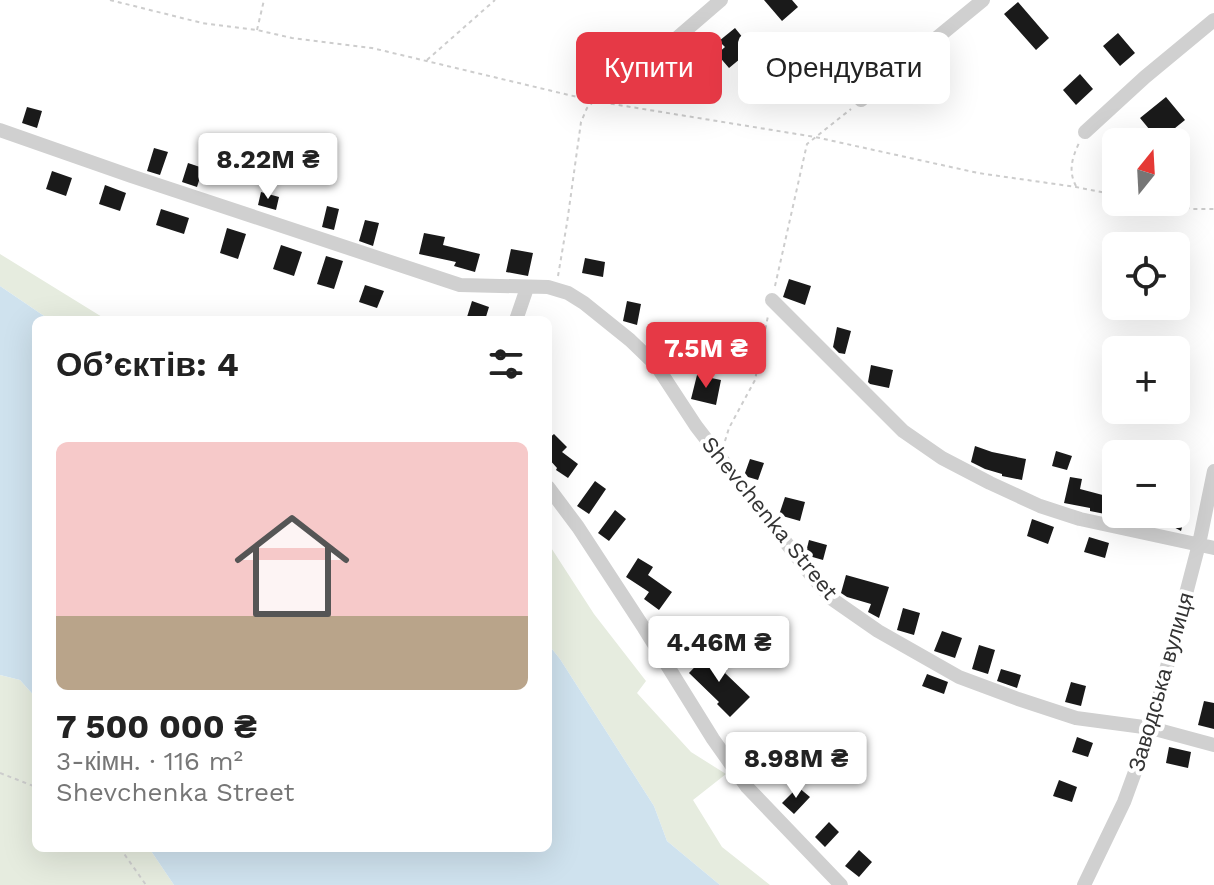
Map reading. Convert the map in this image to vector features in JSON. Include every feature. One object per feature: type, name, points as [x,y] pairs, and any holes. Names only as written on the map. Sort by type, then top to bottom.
[{"type":"street","points":[[682,32],[721,0]]},
{"type":"street","points":[[944,32],[983,0]]},
{"type":"street","points":[[1085,132],[1214,20]]},
{"type":"street","name":"Shevchenka Street","points":[[0,130],[460,285],[548,287],[568,293],[630,340],[656,365],[696,426],[832,599],[878,631],[959,677],[1076,718],[1151,728],[1214,745]]},
{"type":"street","points":[[517,316],[527,288]]},
{"type":"street","points":[[772,300],[903,431],[942,458],[1040,506],[1080,519],[1207,546]]},
{"type":"street","name":"Заводська вулиця","points":[[1084,885],[1124,802],[1151,728],[1207,546],[1214,471]]},
{"type":"street","points":[[552,492],[628,602],[713,739],[747,787],[841,885]]},
{"type":"path","points":[[110,0],[202,23],[372,48],[576,97]]},
{"type":"path","points":[[257,30],[264,0]]},
{"type":"path","points":[[426,61],[495,0]]},
{"type":"path","points":[[555,289],[581,122],[591,104]]},
{"type":"path","points":[[612,104],[815,137],[978,173],[1102,192]]},
{"type":"path","points":[[815,137],[856,104]]},
{"type":"path","points":[[1076,187],[1071,159],[1085,132]]},
{"type":"path","points":[[1190,208],[1214,209]]},
{"type":"path","points":[[0,773],[32,785]]},
{"type":"path","points":[[123,852],[146,885]]},
{"type":"shaded area","points":[[0,254],[101,316],[44,316],[0,286]]},
{"type":"shaded area","points":[[552,549],[594,614],[646,681],[637,693],[691,752],[726,774],[693,800],[722,847],[770,885],[720,885],[667,841],[654,806],[552,649]]},
{"type":"shaded area","points":[[0,675],[20,680],[32,694],[32,852],[152,852],[174,885],[0,885]]},
{"type":"water","points":[[0,286],[44,316],[32,316],[32,694],[20,680],[0,675]]},
{"type":"water","points":[[552,649],[654,806],[667,841],[720,885],[174,885],[152,852],[552,852]]},
{"type":"building","points":[[764,0],[792,0],[798,7],[782,21]]},
{"type":"building","points":[[1018,2],[1049,38],[1036,50],[1004,14]]},
{"type":"building","points":[[735,28],[738,32],[738,61],[729,68],[722,60],[725,47],[722,39]]},
{"type":"building","points":[[1118,33],[1135,53],[1120,66],[1103,46]]},
{"type":"building","points":[[1080,74],[1093,89],[1076,105],[1063,90]]},
{"type":"building","points":[[1166,97],[1185,120],[1175,128],[1148,128],[1140,118]]},
{"type":"building","points":[[27,107],[42,111],[37,128],[22,123]]},
{"type":"building","points":[[154,148],[168,152],[160,175],[147,171]]},
{"type":"building","points":[[188,163],[203,168],[197,187],[182,182]]},
{"type":"building","points":[[52,171],[72,178],[66,196],[46,189]]},
{"type":"building","points":[[105,185],[126,193],[120,211],[99,204]]},
{"type":"building","points":[[261,192],[279,197],[276,210],[258,205]]},
{"type":"building","points":[[327,206],[339,209],[334,230],[322,227]]},
{"type":"building","points":[[161,209],[189,218],[184,234],[156,225]]},
{"type":"building","points":[[365,220],[379,223],[373,246],[359,241]]},
{"type":"building","points":[[227,228],[246,234],[238,259],[220,253]]},
{"type":"building","points":[[424,233],[445,237],[443,245],[480,254],[475,272],[454,266],[456,262],[419,254]]},
{"type":"building","points":[[281,245],[302,252],[294,276],[273,269]]},
{"type":"building","points":[[511,249],[533,253],[528,276],[506,272]]},
{"type":"building","points":[[326,256],[343,261],[334,289],[317,284]]},
{"type":"building","points":[[585,258],[605,262],[603,277],[582,273]]},
{"type":"building","points":[[789,279],[811,286],[805,305],[783,297]]},
{"type":"building","points":[[365,285],[384,291],[377,308],[359,302]]},
{"type":"building","points":[[472,301],[489,307],[486,316],[467,316]]},
{"type":"building","points":[[627,301],[641,304],[637,325],[623,321]]},
{"type":"building","points":[[837,327],[851,331],[845,354],[833,347]]},
{"type":"building","points":[[677,334],[694,340],[687,359],[670,353]]},
{"type":"building","points":[[871,365],[893,370],[889,388],[868,382]]},
{"type":"building","points":[[697,375],[721,380],[716,405],[691,399]]},
{"type":"building","points":[[554,434],[567,447],[562,452],[578,464],[568,478],[556,470],[552,462]]},
{"type":"building","points":[[975,446],[1026,459],[1022,480],[1002,476],[971,462]]},
{"type":"building","points":[[1056,451],[1072,456],[1067,470],[1052,466]]},
{"type":"building","points":[[750,459],[764,463],[758,480],[745,473]]},
{"type":"building","points":[[1070,477],[1082,479],[1080,489],[1102,495],[1102,513],[1090,511],[1090,508],[1064,503]]},
{"type":"building","points":[[595,481],[606,489],[589,514],[577,506]]},
{"type":"building","points":[[785,497],[805,502],[800,521],[779,515]]},
{"type":"building","points":[[615,510],[626,519],[609,541],[598,533]]},
{"type":"building","points":[[1032,519],[1054,527],[1048,544],[1027,536]]},
{"type":"building","points":[[1089,537],[1109,543],[1105,558],[1084,552]]},
{"type":"building","points":[[809,540],[827,545],[823,560],[806,552]]},
{"type":"building","points":[[638,558],[653,567],[648,575],[672,592],[659,610],[644,599],[649,592],[626,577]]},
{"type":"building","points":[[846,575],[889,587],[879,618],[868,612],[871,604],[841,593]]},
{"type":"building","points":[[903,608],[920,613],[914,635],[897,630]]},
{"type":"building","points":[[942,631],[962,638],[955,658],[934,651]]},
{"type":"building","points":[[979,645],[995,650],[988,674],[972,669]]},
{"type":"building","points":[[709,652],[750,697],[730,717],[689,673]]},
{"type":"building","points":[[1001,669],[1021,675],[1017,688],[997,681]]},
{"type":"building","points":[[927,674],[948,682],[944,694],[922,686]]},
{"type":"building","points":[[1071,682],[1086,686],[1081,706],[1065,702]]},
{"type":"building","points":[[1204,701],[1214,703],[1214,729],[1198,725]]},
{"type":"building","points":[[1077,737],[1093,743],[1088,757],[1072,752]]},
{"type":"building","points":[[769,740],[781,751],[761,772],[749,761]]},
{"type":"building","points":[[1169,747],[1191,752],[1188,768],[1166,763]]},
{"type":"building","points":[[1059,780],[1077,787],[1072,802],[1053,796]]},
{"type":"building","points":[[798,787],[810,797],[794,814],[782,803]]},
{"type":"building","points":[[829,822],[839,832],[825,847],[815,837]]},
{"type":"building","points":[[859,850],[872,862],[859,877],[845,866]]}]
